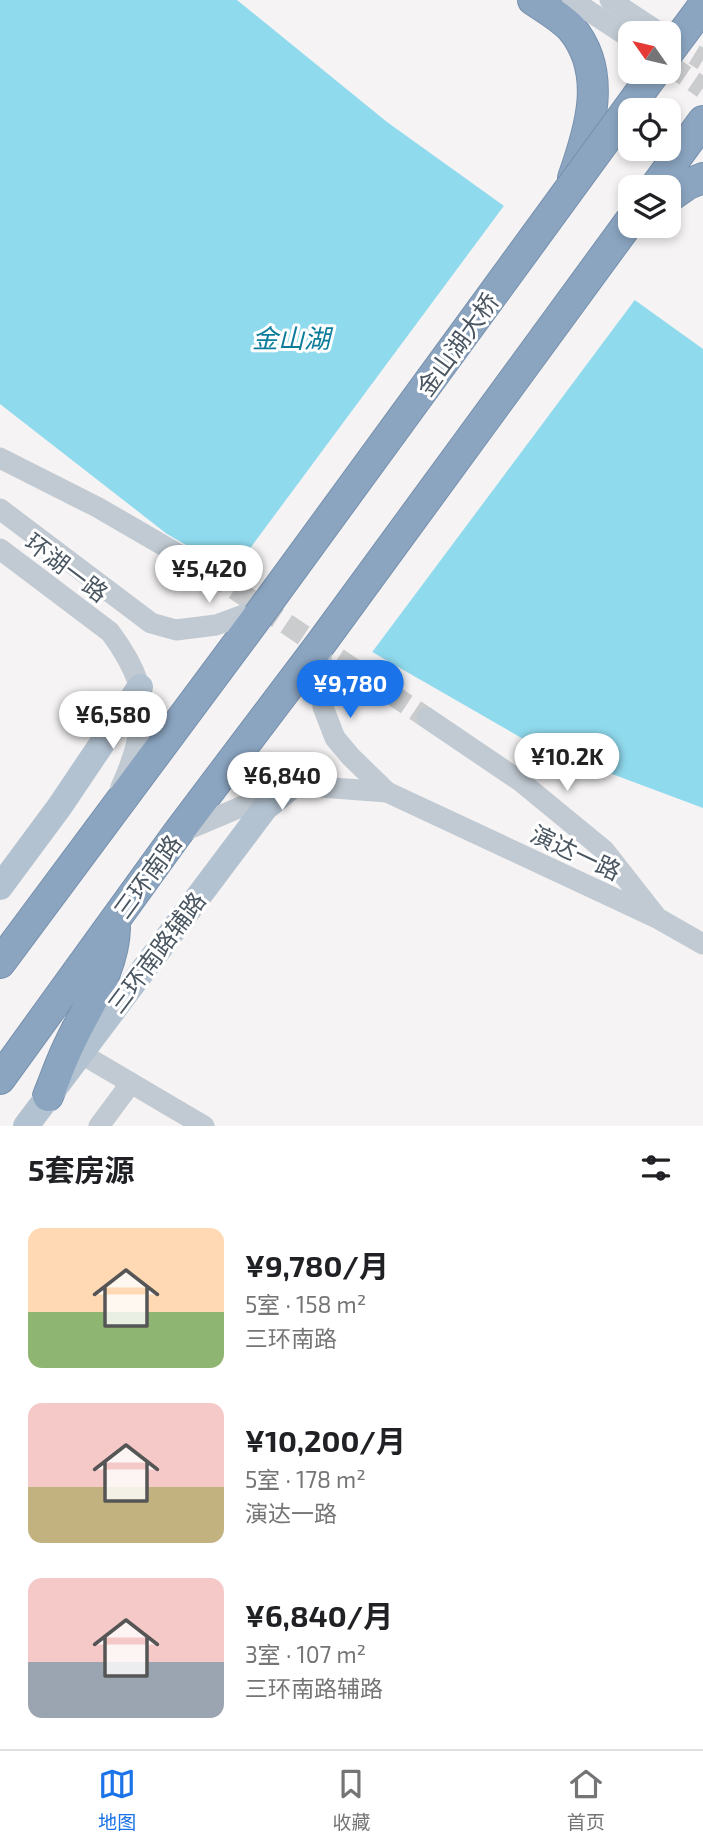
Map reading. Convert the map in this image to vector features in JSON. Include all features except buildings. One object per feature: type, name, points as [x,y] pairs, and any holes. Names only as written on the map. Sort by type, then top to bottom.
[{"type":"highway","points":[[533,0],[571,28],[587,54],[592,77],[594,101],[586,141],[569,190]]},
{"type":"highway","points":[[681,26],[703,6]]},
{"type":"highway","name":"金山湖大桥","points":[[262,611],[646,84]]},
{"type":"highway","points":[[664,175],[703,121]]},
{"type":"highway","points":[[681,189],[703,178]]},
{"type":"highway","points":[[322,642],[619,238]]},
{"type":"highway","points":[[0,963],[262,611]]},
{"type":"highway","name":"三环南路","points":[[0,1079],[177,834],[322,642]]},
{"type":"highway","points":[[48,1096],[69,1044],[105,972],[115,938],[116,919]]},
{"type":"main road","points":[[0,887],[60,806],[140,687]]},
{"type":"main road","name":"三环南路辅路","points":[[26,1126],[265,808],[293,785]]},
{"type":"street","points":[[572,0],[618,30]]},
{"type":"street","points":[[610,0],[636,21]]},
{"type":"street","points":[[0,458],[97,507],[209,572]]},
{"type":"street","name":"环湖一路","points":[[0,509],[151,623],[176,631],[216,625],[262,611]]},
{"type":"street","name":"环湖一路","points":[[0,549],[110,632],[122,648],[140,687],[138,742],[108,818]]},
{"type":"street","points":[[322,642],[320,679],[323,706],[335,738],[387,792]]},
{"type":"street","points":[[427,718],[520,781],[604,850],[659,919]]},
{"type":"street","points":[[177,834],[293,785],[387,792]]},
{"type":"street","name":"演达一路","points":[[387,792],[659,919],[703,944]]},
{"type":"street","points":[[80,1053],[204,1126]]},
{"type":"street","points":[[99,1126],[131,1083]]},
{"type":"water","name":"金山湖","points":[[0,0],[237,0],[387,122],[703,349],[703,808],[532,744],[167,534],[0,404]]},
{"type":"pier","points":[[506,203],[637,297],[370,655],[231,574]]},
{"type":"tunnel","points":[[681,46],[703,60]]},
{"type":"tunnel","points":[[681,73],[703,88]]},
{"type":"tunnel","points":[[209,572],[427,718]]}]
